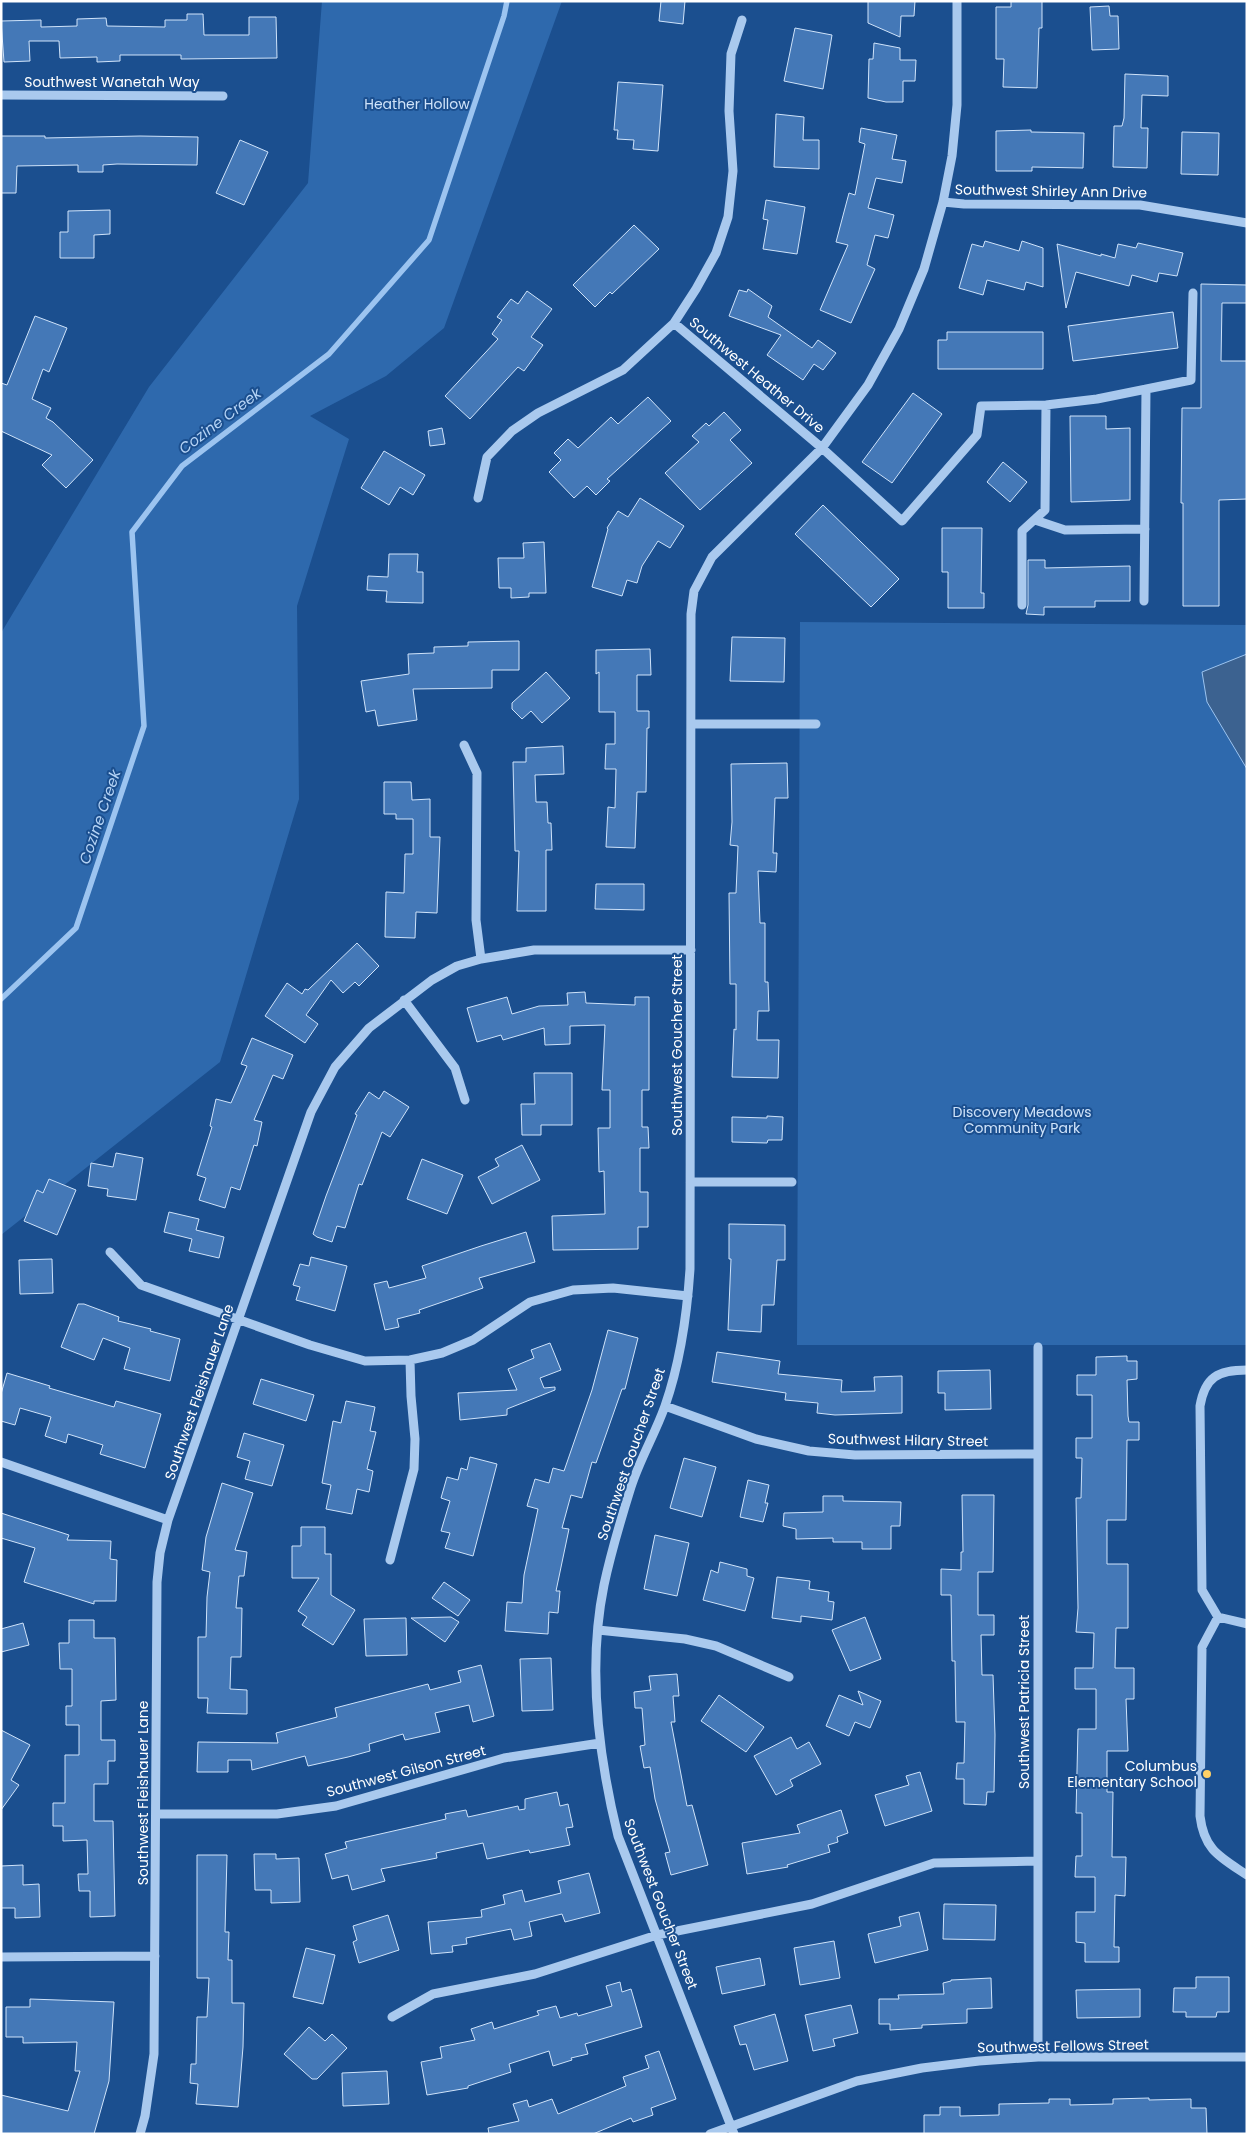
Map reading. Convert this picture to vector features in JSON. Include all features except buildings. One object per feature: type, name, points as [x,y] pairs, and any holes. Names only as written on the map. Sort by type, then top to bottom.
[{"type":"street","name":"Southwest Goucher Street","points":[[732,2129],[618,1836],[606,1788],[596,1692],[598,1630],[604,1586],[616,1535],[632,1484],[665,1406],[681,1345],[688,1296],[690,1269],[691,614],[694,591],[712,557],[822,448],[868,385],[899,329],[924,269],[943,202],[952,156],[957,105],[957,1]]},
{"type":"street","points":[[478,498],[488,457],[512,431],[538,413],[623,370],[674,323],[716,253],[728,217],[733,171],[729,111],[731,54],[742,20]]},
{"type":"street","name":"Southwest Wanetah Way","points":[[1,95],[223,96]]},
{"type":"street","name":"Southwest Shirley Ann Drive","points":[[943,202],[964,204],[1140,206],[1247,223]]},
{"type":"street","points":[[1022,605],[1022,531],[1045,510],[1046,405],[1097,399],[1191,380],[1193,293]]},
{"type":"street","name":"Southwest Heather Drive","points":[[674,323],[822,448],[902,521],[977,436],[981,406],[1046,405]]},
{"type":"street","points":[[1144,601],[1146,389]]},
{"type":"street","points":[[1034,520],[1065,530],[1145,529]]},
{"type":"street","points":[[691,724],[816,724]]},
{"type":"street","points":[[464,745],[477,773],[476,920],[481,959]]},
{"type":"street","name":"Southwest Fleishauer Lane","points":[[140,2134],[145,2116],[154,2054],[157,1582],[160,1553],[168,1520],[311,1112],[335,1067],[369,1028],[432,980],[457,966],[481,959],[534,950],[691,950]]},
{"type":"street","points":[[404,1000],[454,1068],[465,1100]]},
{"type":"street","points":[[690,1182],[792,1182]]},
{"type":"street","points":[[110,1252],[141,1285],[239,1321],[365,1361],[410,1360],[442,1353],[473,1340],[530,1302],[573,1290],[613,1288],[688,1296]]},
{"type":"street","name":"Southwest Patricia Street","points":[[1038,1347],[1038,2057]]},
{"type":"street","points":[[390,1560],[414,1469],[415,1439],[410,1360]]},
{"type":"street","points":[[1247,1370],[1224,1372],[1211,1379],[1202,1392],[1200,1406],[1202,1590],[1218,1617],[1247,1624]]},
{"type":"street","name":"Southwest Hilary Street","points":[[665,1406],[756,1439],[809,1452],[855,1455],[1038,1454]]},
{"type":"street","points":[[1,1462],[168,1520]]},
{"type":"street","points":[[1218,1617],[1202,1647],[1200,1816],[1207,1844],[1223,1860],[1247,1875]]},
{"type":"street","points":[[598,1630],[685,1640],[716,1646],[789,1677]]},
{"type":"street","name":"Southwest Gilson Street","points":[[157,1814],[277,1814],[336,1806],[504,1758],[600,1743]]},
{"type":"street","points":[[392,2017],[433,1994],[536,1974],[657,1935],[819,1902],[934,1863],[1038,1861]]},
{"type":"street","points":[[1,1958],[155,1956]]},
{"type":"street","name":"Southwest Fellows Street","points":[[710,2134],[732,2129],[858,2081],[932,2066],[1038,2057],[1247,2057]]},
{"type":"green space","name":"Heather Hollow","points":[[322,1],[562,1],[444,328],[386,376],[310,416],[349,439],[297,606],[299,799],[220,1062],[1,1235],[1,633],[149,387],[308,183]]},
{"type":"green space","name":"Discovery Meadows Community Park","points":[[800,622],[1247,625],[1247,1345],[797,1345]]},
{"type":"shaded area","points":[[1247,654],[1247,769],[1207,702],[1202,672]]},
{"type":"waterway","name":"Cozine Creek","points":[[1,999],[76,928],[144,726],[132,532],[182,466],[329,354],[429,240],[504,16],[507,1]]},
{"type":"place","name":"Columbus Elementary School","points":[[1207,1774]]}]
